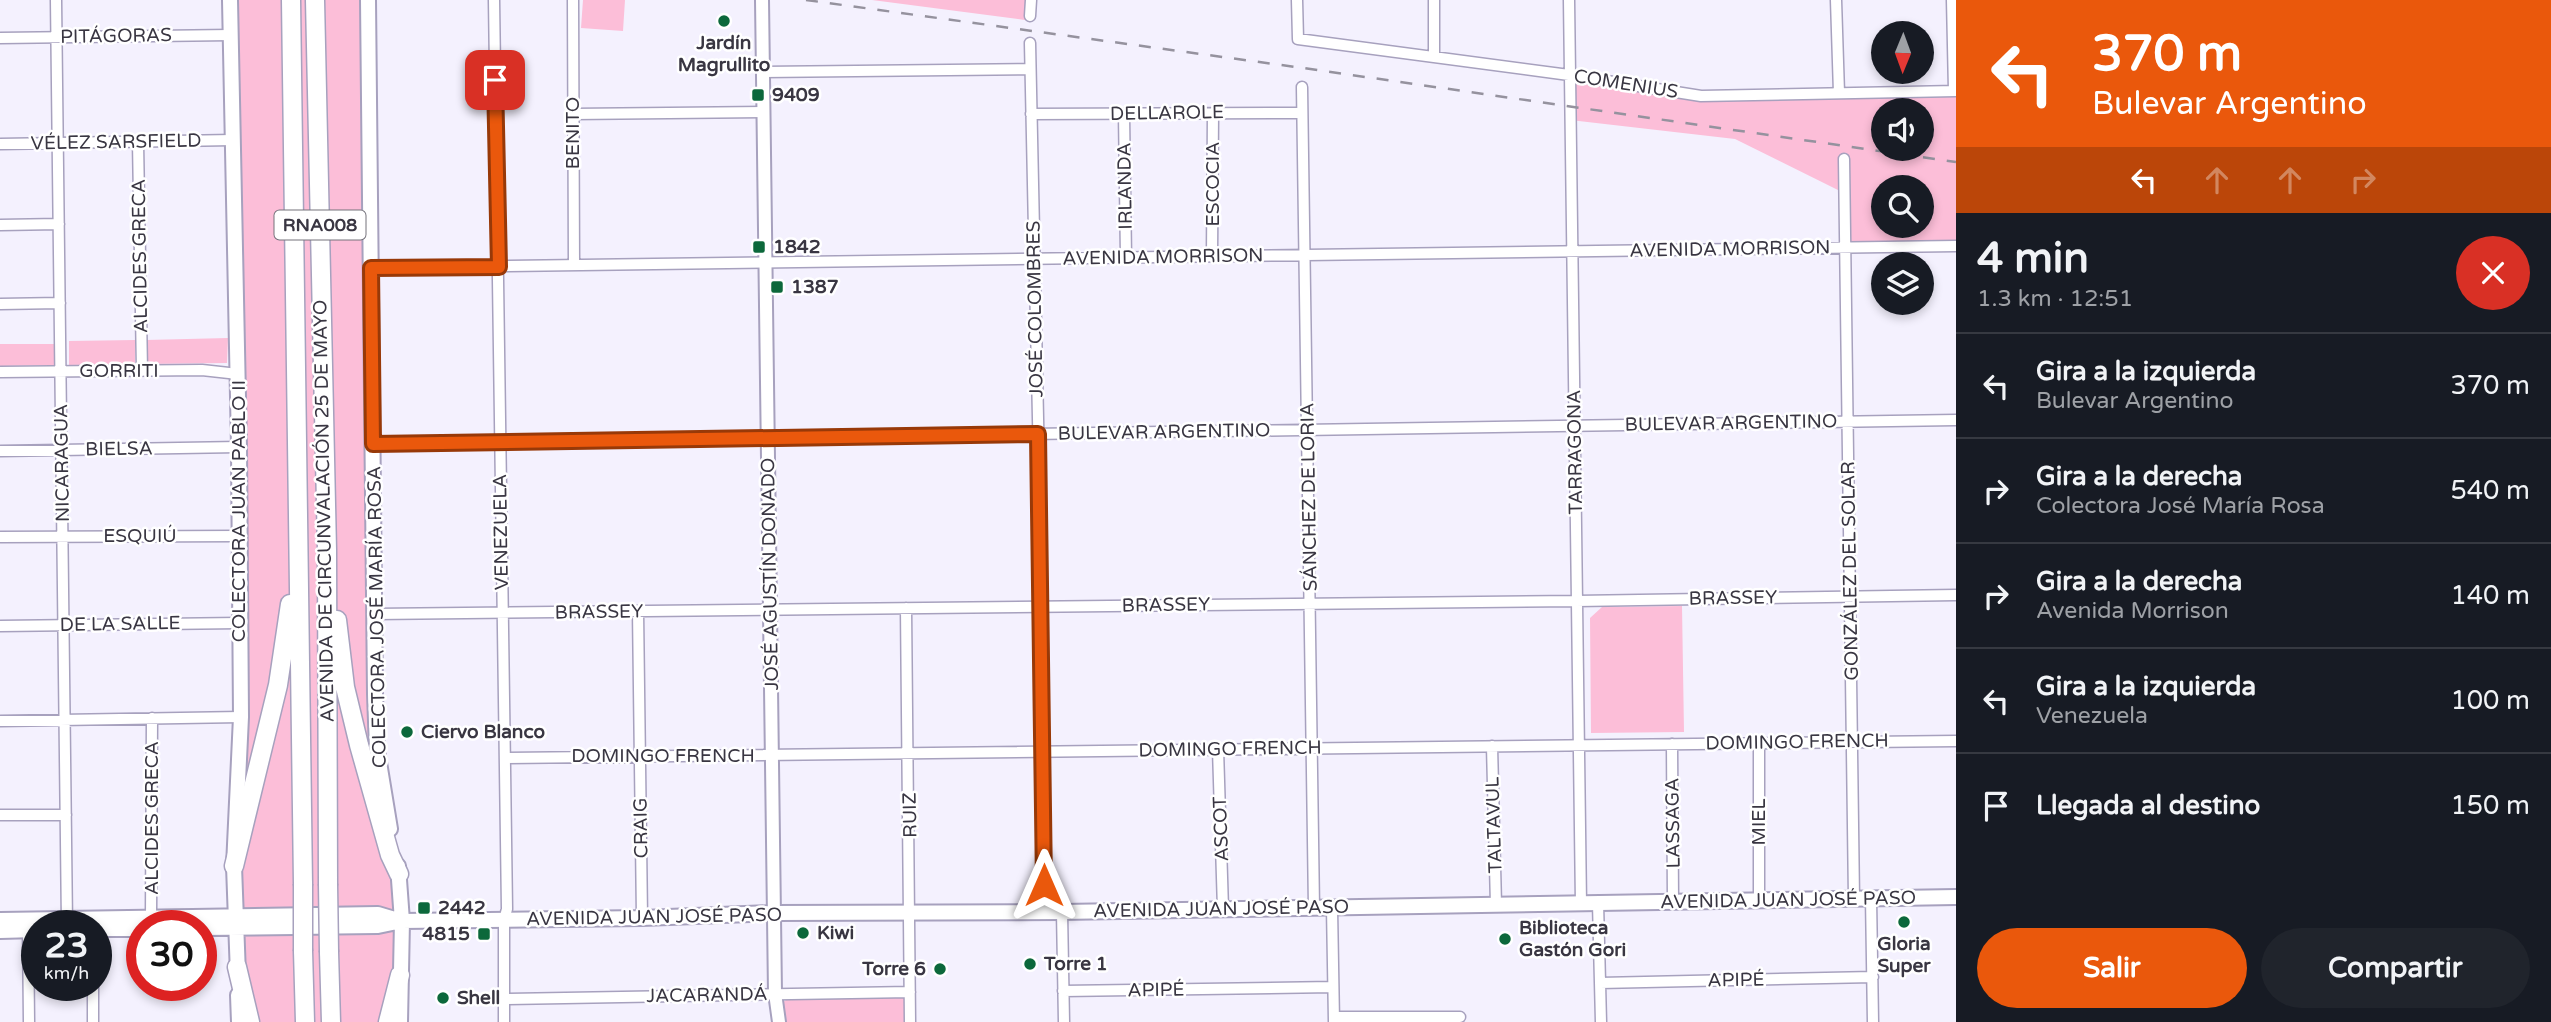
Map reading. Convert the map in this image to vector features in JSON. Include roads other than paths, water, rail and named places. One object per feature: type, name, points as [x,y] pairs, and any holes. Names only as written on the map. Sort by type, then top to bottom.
[{"type":"highway","name":"AVENIDA DE CIRCUNVALACIÓN 25 DE MAYO","points":[[291,0],[305,1022]]},
{"type":"highway","name":"AVENIDA DE CIRCUNVALACIÓN 25 DE MAYO","points":[[315,0],[327,550],[331,1022]]},
{"type":"highway","points":[[234,866],[278,685],[287,633],[299,503]]},
{"type":"highway","points":[[327,550],[345,687],[387,846],[399,874]]},
{"type":"highway","points":[[237,967],[250,1022]]},
{"type":"highway","points":[[388,1022],[400,975]]},
{"type":"main road","name":"COLECTORA JUAN PABLO II","points":[[230,0],[239,447],[241,717],[234,866],[239,1022]]},
{"type":"main road","name":"COLECTORA JOSÉ MARÍA ROSA","points":[[368,0],[377,750],[399,874],[402,921],[400,1022]]},
{"type":"main road","name":"AVENIDA JUAN JOSÉ PASO","points":[[217,922],[378,914],[402,921],[503,920],[774,913],[1062,912],[1956,897]]},
{"type":"main road","name":"AVENIDA JUAN JOSÉ PASO","points":[[0,920],[21,925]]},
{"type":"main road","name":"AVENIDA JUAN JOSÉ PASO","points":[[217,925],[235,922]]},
{"type":"main road","name":"AVENIDA JUAN JOSÉ PASO","points":[[0,931],[21,928]]},
{"type":"street","name":"NICARAGUA","points":[[57,0],[67,910]]},
{"type":"street","name":"VENEZUELA","points":[[494,0],[507,909],[503,920],[504,1022]]},
{"type":"street","name":"BENITO","points":[[573,0],[575,265]]},
{"type":"street","name":"JOSÉ AGUSTÍN DONADO","points":[[762,0],[775,993],[779,1022]]},
{"type":"street","points":[[1030,16],[1031,0]]},
{"type":"street","name":"COMENIUS","points":[[1297,0],[1298,40],[1569,75],[1701,96],[1955,92]]},
{"type":"street","points":[[1434,0],[1434,57]]},
{"type":"street","name":"TARRAGONA","points":[[1569,0],[1581,904]]},
{"type":"street","points":[[1836,0],[1839,93]]},
{"type":"street","points":[[1952,0],[1955,92]]},
{"type":"street","name":"PITÁGORAS","points":[[0,38],[231,35]]},
{"type":"street","name":"JOSÉ COLOMBRES","points":[[1030,43],[1042,606],[1044,912]]},
{"type":"street","points":[[763,72],[1030,69]]},
{"type":"street","name":"SÁNCHEZ DE LORIA","points":[[1302,87],[1314,908]]},
{"type":"street","points":[[573,114],[764,112]]},
{"type":"street","name":"ESCOCIA","points":[[1212,256],[1213,113]]},
{"type":"street","name":"DELLAROLE","points":[[1031,114],[1303,113]]},
{"type":"street","name":"IRLANDA","points":[[1124,114],[1126,258]]},
{"type":"street","name":"VÉLEZ SARSFIELD","points":[[0,144],[233,140]]},
{"type":"street","name":"ALCIDES GRECA","points":[[138,142],[142,371]]},
{"type":"street","name":"GONZÁLEZ DEL SOLAR","points":[[1844,159],[1854,899]]},
{"type":"street","points":[[0,225],[59,224]]},
{"type":"street","name":"AVENIDA MORRISON","points":[[371,268],[1956,246]]},
{"type":"street","points":[[0,304],[60,303]]},
{"type":"street","name":"GORRITI","points":[[0,372],[202,370],[238,374]]},
{"type":"street","name":"BULEVAR ARGENTINO","points":[[373,444],[1956,420]]},
{"type":"street","name":"BIELSA","points":[[0,451],[239,447]]},
{"type":"street","name":"ESQUIÚ","points":[[0,537],[239,536]]},
{"type":"street","name":"BRASSEY","points":[[375,614],[1956,595]]},
{"type":"street","name":"RUIZ","points":[[906,608],[910,1022]]},
{"type":"street","name":"CRAIG","points":[[638,611],[642,918]]},
{"type":"street","name":"DE LA SALLE","points":[[0,626],[240,623]]},
{"type":"street","points":[[0,721],[241,717]]},
{"type":"street","name":"ALCIDES GRECA","points":[[147,910],[152,718]]},
{"type":"street","name":"DOMINGO FRENCH","points":[[505,758],[1956,741]]},
{"type":"street","name":"MIEL","points":[[1759,743],[1759,900]]},
{"type":"street","name":"LASSAGA","points":[[1672,744],[1673,901]]},
{"type":"street","name":"TALTAVUL","points":[[1492,746],[1496,905]]},
{"type":"street","name":"ASCOT","points":[[1218,749],[1223,909]]},
{"type":"street","points":[[0,816],[66,815]]},
{"type":"street","points":[[1871,898],[1873,1022]]},
{"type":"street","points":[[1598,903],[1601,1022]]},
{"type":"street","points":[[1332,908],[1334,1020],[1460,1017]]},
{"type":"street","points":[[1062,912],[1064,1022]]},
{"type":"street","name":"APIPÉ","points":[[1600,983],[1873,977]]},
{"type":"street","name":"APIPÉ","points":[[1063,991],[1333,987]]},
{"type":"street","name":"JACARANDÁ","points":[[504,999],[910,992]]},
{"type":"street","points":[[29,1001],[29,1022]]},
{"type":"street","points":[[93,1001],[93,1022]]},
{"type":"railway","points":[[806,0],[1956,162]]},
{"type":"place","name":"Jardín Magrullito","points":[[724,21]]},
{"type":"place","name":"9409","points":[[758,95]]},
{"type":"place","name":"1842","points":[[759,247]]},
{"type":"place","name":"1387","points":[[777,287]]},
{"type":"place","name":"Ciervo Blanco","points":[[407,732]]},
{"type":"place","name":"2442","points":[[424,908]]},
{"type":"place","name":"Gloria Super","points":[[1904,922]]},
{"type":"place","name":"Kiwi","points":[[803,933]]},
{"type":"place","name":"4815","points":[[484,934]]},
{"type":"place","name":"Biblioteca Gastón Gori","points":[[1505,939]]},
{"type":"place","name":"Torre 1","points":[[1030,964]]},
{"type":"place","name":"Torre 6","points":[[940,969]]},
{"type":"place","name":"Shell","points":[[443,998]]}]
